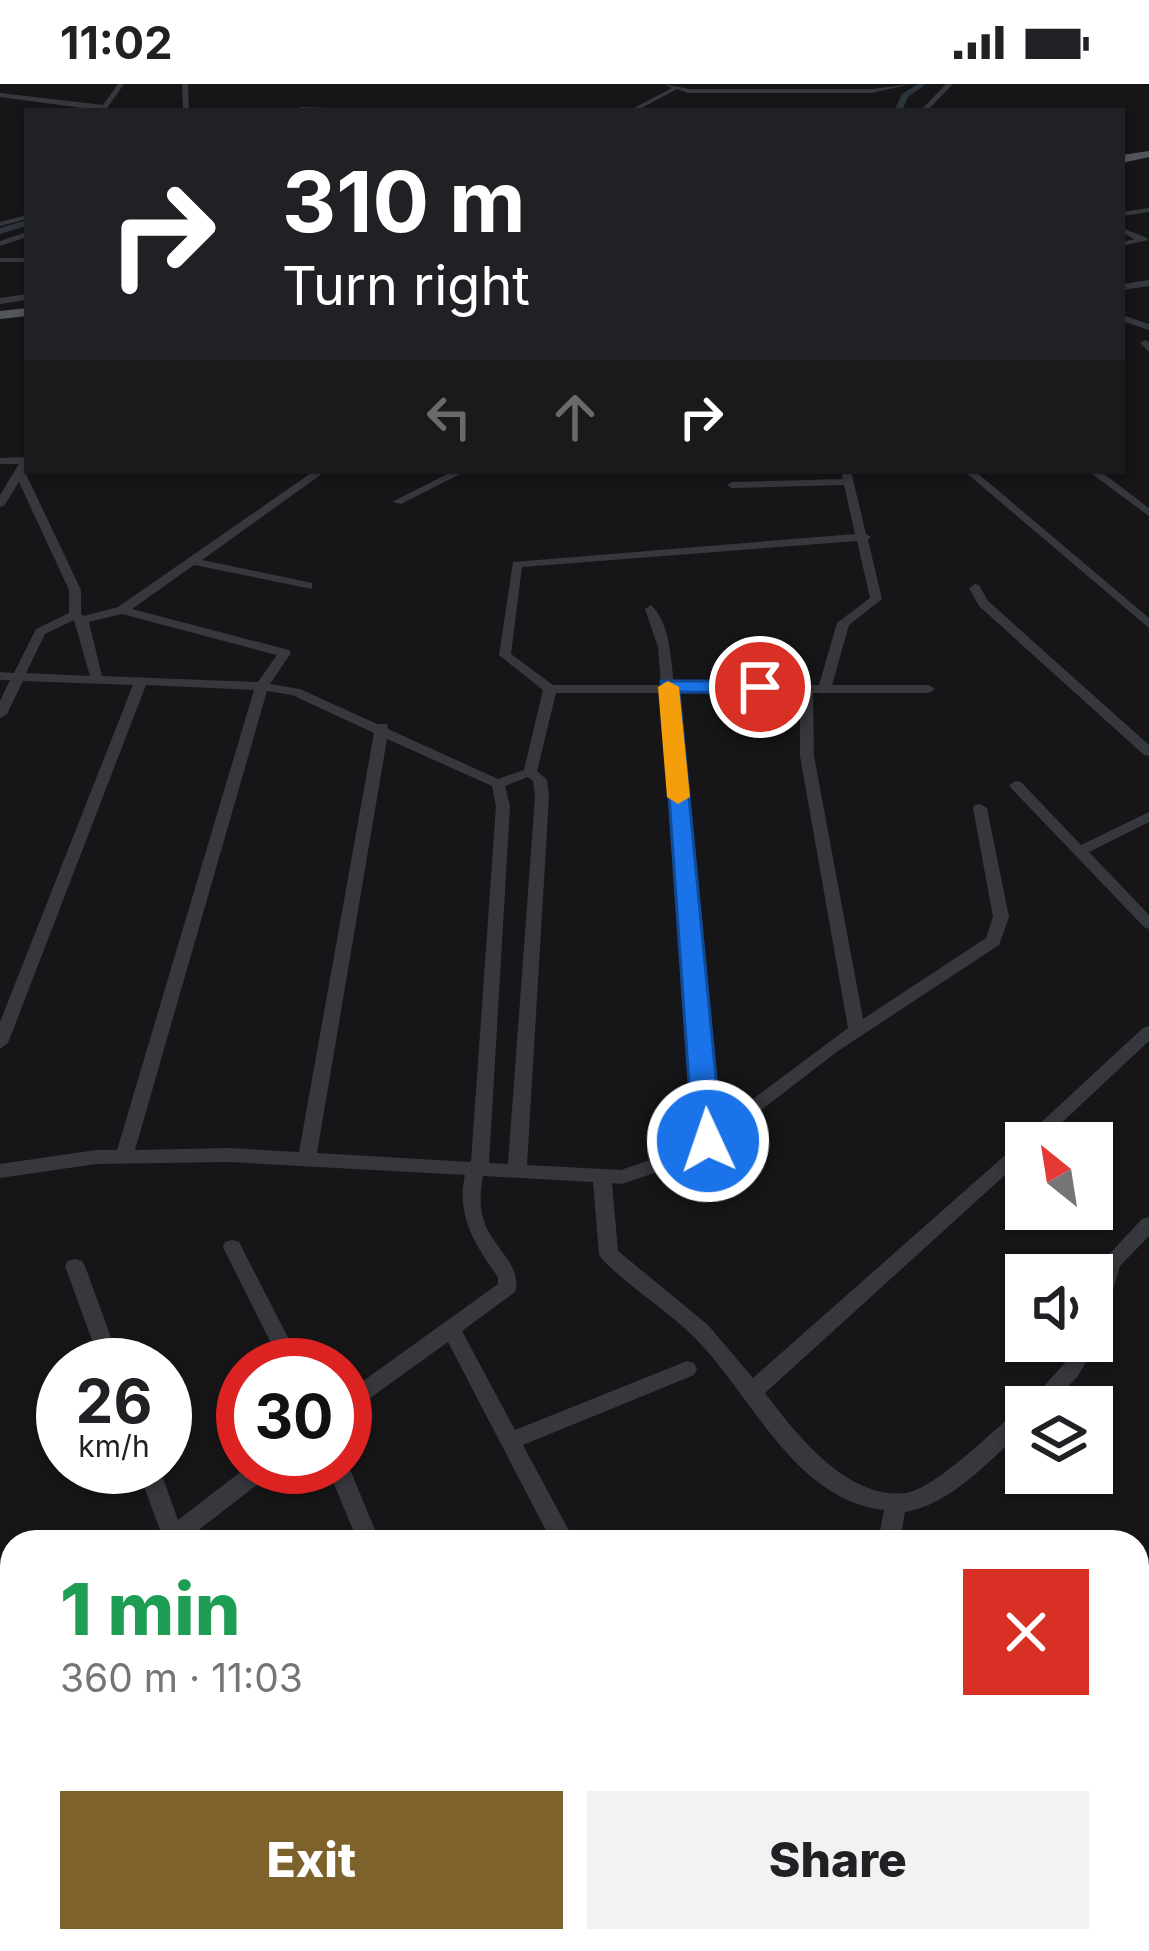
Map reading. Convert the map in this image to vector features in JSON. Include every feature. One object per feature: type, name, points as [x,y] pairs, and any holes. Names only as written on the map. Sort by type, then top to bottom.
[{"type":"street","points":[[636,108],[670,87],[872,92],[908,84]]},
{"type":"street","points":[[926,108],[950,84]]},
{"type":"street","points":[[0,95],[96,108]]},
{"type":"street","points":[[1125,320],[1149,317]]},
{"type":"street","points":[[1125,320],[1149,327]]},
{"type":"street","points":[[0,504],[24,466]]},
{"type":"street","points":[[29,474],[75,590],[78,618],[97,680]]},
{"type":"street","points":[[122,610],[316,474]]},
{"type":"street","points":[[398,502],[455,474]]},
{"type":"street","points":[[973,474],[1149,624]]},
{"type":"street","points":[[1097,474],[1149,513]]},
{"type":"street","points":[[732,485],[848,477],[865,537],[876,599],[843,623],[815,689],[807,756],[857,1030]]},
{"type":"street","points":[[865,537],[517,564],[505,655],[550,689],[929,689]]},
{"type":"street","points":[[192,561],[308,586]]},
{"type":"street","points":[[975,588],[983,603],[1149,752]]},
{"type":"street","points":[[651,609],[664,647],[710,1136]]},
{"type":"street","points":[[0,714],[40,632],[78,618],[122,610],[284,651],[262,686],[125,1155]]},
{"type":"street","points":[[0,676],[262,686],[318,700],[498,784],[530,772],[538,776],[542,797],[517,1172]]},
{"type":"street","points":[[0,1043],[141,682]]},
{"type":"street","points":[[530,772],[550,689]]},
{"type":"street","points":[[307,1158],[382,727]]},
{"type":"street","points":[[372,1386],[503,1293],[509,1282],[468,1210],[477,1170],[503,806],[498,784]]},
{"type":"street","points":[[1016,785],[1149,924]]},
{"type":"street","points":[[0,1171],[125,1155],[307,1158],[602,1178],[675,1161],[857,1030],[961,967],[1000,932],[980,808]]},
{"type":"street","points":[[1078,852],[1149,816]]},
{"type":"street","points":[[1053,1122],[1149,1032]]},
{"type":"street","points":[[751,1393],[1005,1166]]},
{"type":"street","points":[[602,1178],[609,1254],[704,1334],[781,1435],[840,1484],[896,1503],[945,1485],[1005,1433]]},
{"type":"street","points":[[1113,1260],[1149,1224]]},
{"type":"street","points":[[232,1247],[278,1338]]},
{"type":"street","points":[[75,1266],[101,1338]]},
{"type":"street","points":[[452,1331],[558,1530]]},
{"type":"street","points":[[1055,1386],[1076,1362]]},
{"type":"street","points":[[510,1441],[687,1369]]},
{"type":"street","points":[[156,1494],[167,1530]]},
{"type":"street","points":[[183,1530],[228,1494]]},
{"type":"street","points":[[349,1494],[364,1530]]},
{"type":"street","points":[[891,1530],[896,1503]]},
{"type":"waterway","points":[[899,108],[905,96],[923,84]]},
{"type":"waterway","points":[[0,231],[24,224]]},
{"type":"slow traffic","points":[[668,687],[678,797]]},
{"type":"route","points":[[708,1141],[668,686],[760,687]]}]
